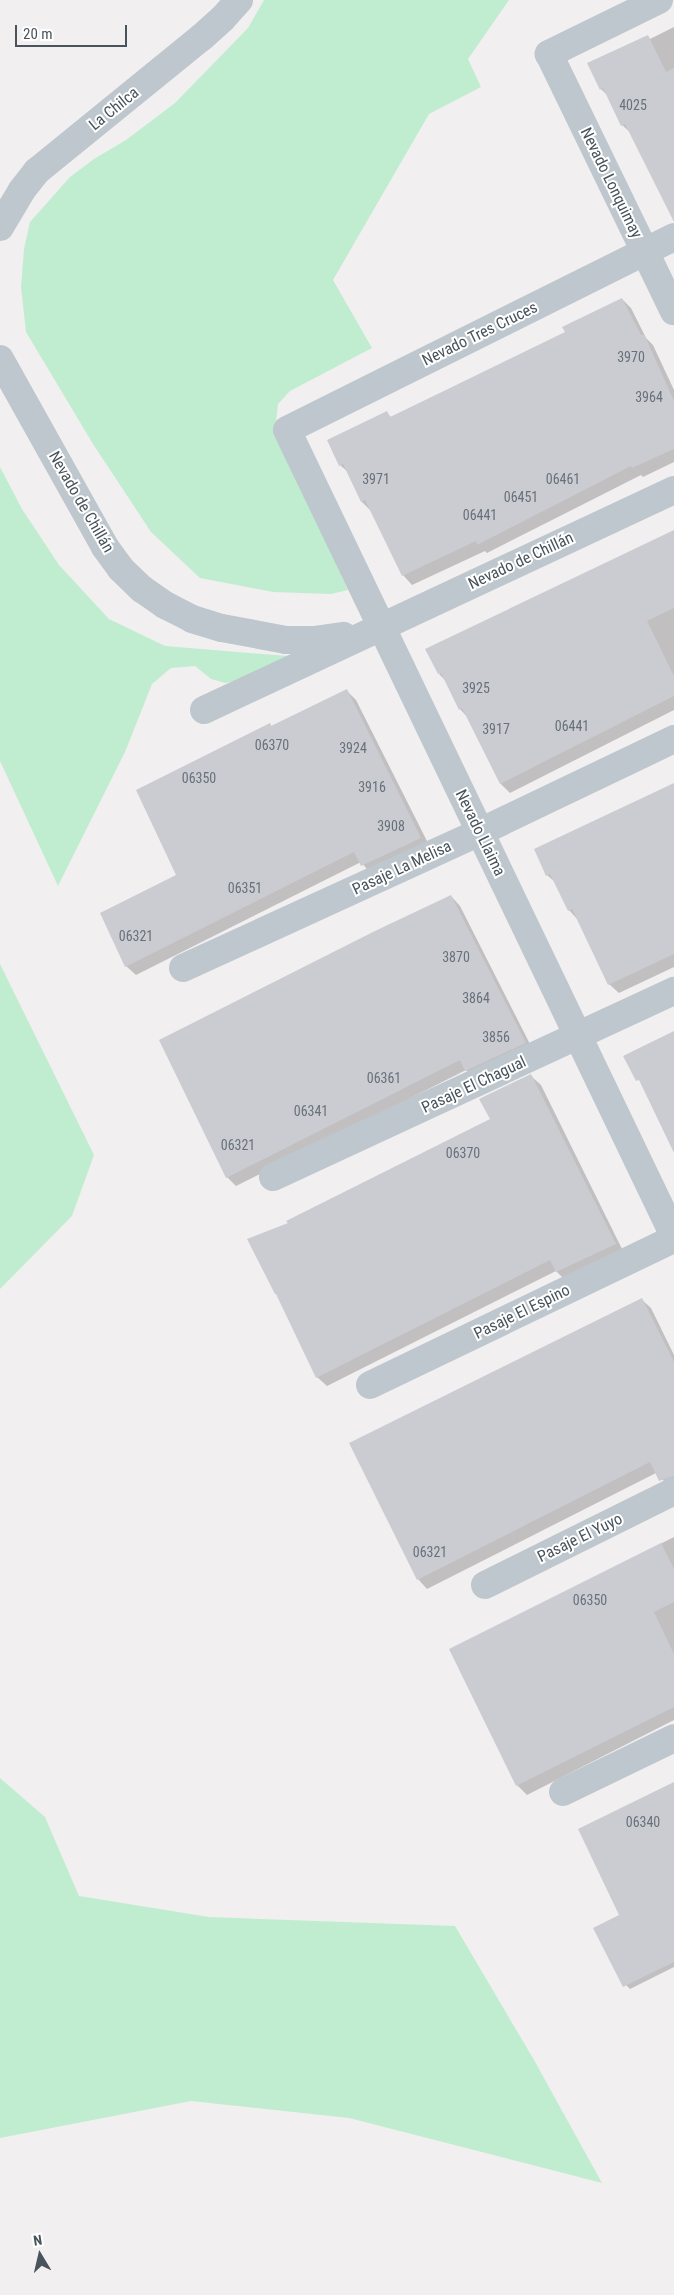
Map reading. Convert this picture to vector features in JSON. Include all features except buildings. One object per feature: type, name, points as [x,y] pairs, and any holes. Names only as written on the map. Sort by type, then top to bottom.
[{"type":"street","name":"La Chilca","points":[[0,227],[22,190],[37,172],[202,37],[224,18],[239,0]]},
{"type":"street","name":"Nevado Lonquimay","points":[[659,0],[548,54],[674,311]]},
{"type":"street","name":"Nevado Tres Cruces","points":[[287,430],[674,237]]},
{"type":"street","name":"Nevado de Chillán","points":[[0,359],[105,547],[121,569],[142,589],[165,605],[192,619],[222,628],[286,640],[314,640],[375,630]]},
{"type":"street","name":"Nevado Llaima","points":[[287,430],[375,630],[480,832],[674,1238]]},
{"type":"street","name":"Nevado de Chillán","points":[[204,710],[674,490]]},
{"type":"street","name":"Pasaje La Melisa","points":[[183,968],[480,832],[674,739]]},
{"type":"street","name":"Pasaje El Chagual","points":[[273,1177],[674,991]]},
{"type":"street","name":"Pasaje El Espino","points":[[370,1385],[674,1238]]},
{"type":"street","name":"Pasaje El Yuyo","points":[[485,1585],[674,1491]]},
{"type":"street","points":[[563,1792],[674,1738]]},
{"type":"green space","points":[[264,0],[509,0],[468,59],[481,87],[429,114],[333,280],[372,348],[290,391],[278,404],[276,421],[284,443],[348,590],[331,594],[273,592],[200,578],[151,532],[93,444],[26,332],[21,287],[24,249],[30,222],[70,177],[94,159],[126,140],[175,103],[248,28]]},
{"type":"green space","points":[[0,467],[22,509],[59,565],[109,619],[165,646],[288,656],[242,680],[225,683],[211,679],[195,666],[171,668],[152,684],[125,752],[58,886],[0,761]]},
{"type":"green space","points":[[0,964],[94,1155],[72,1216],[0,1289]]},
{"type":"green space","points":[[0,1778],[45,1817],[79,1896],[209,1917],[455,1926],[534,2060],[602,2183],[349,2118],[191,2101],[0,2138]]}]
